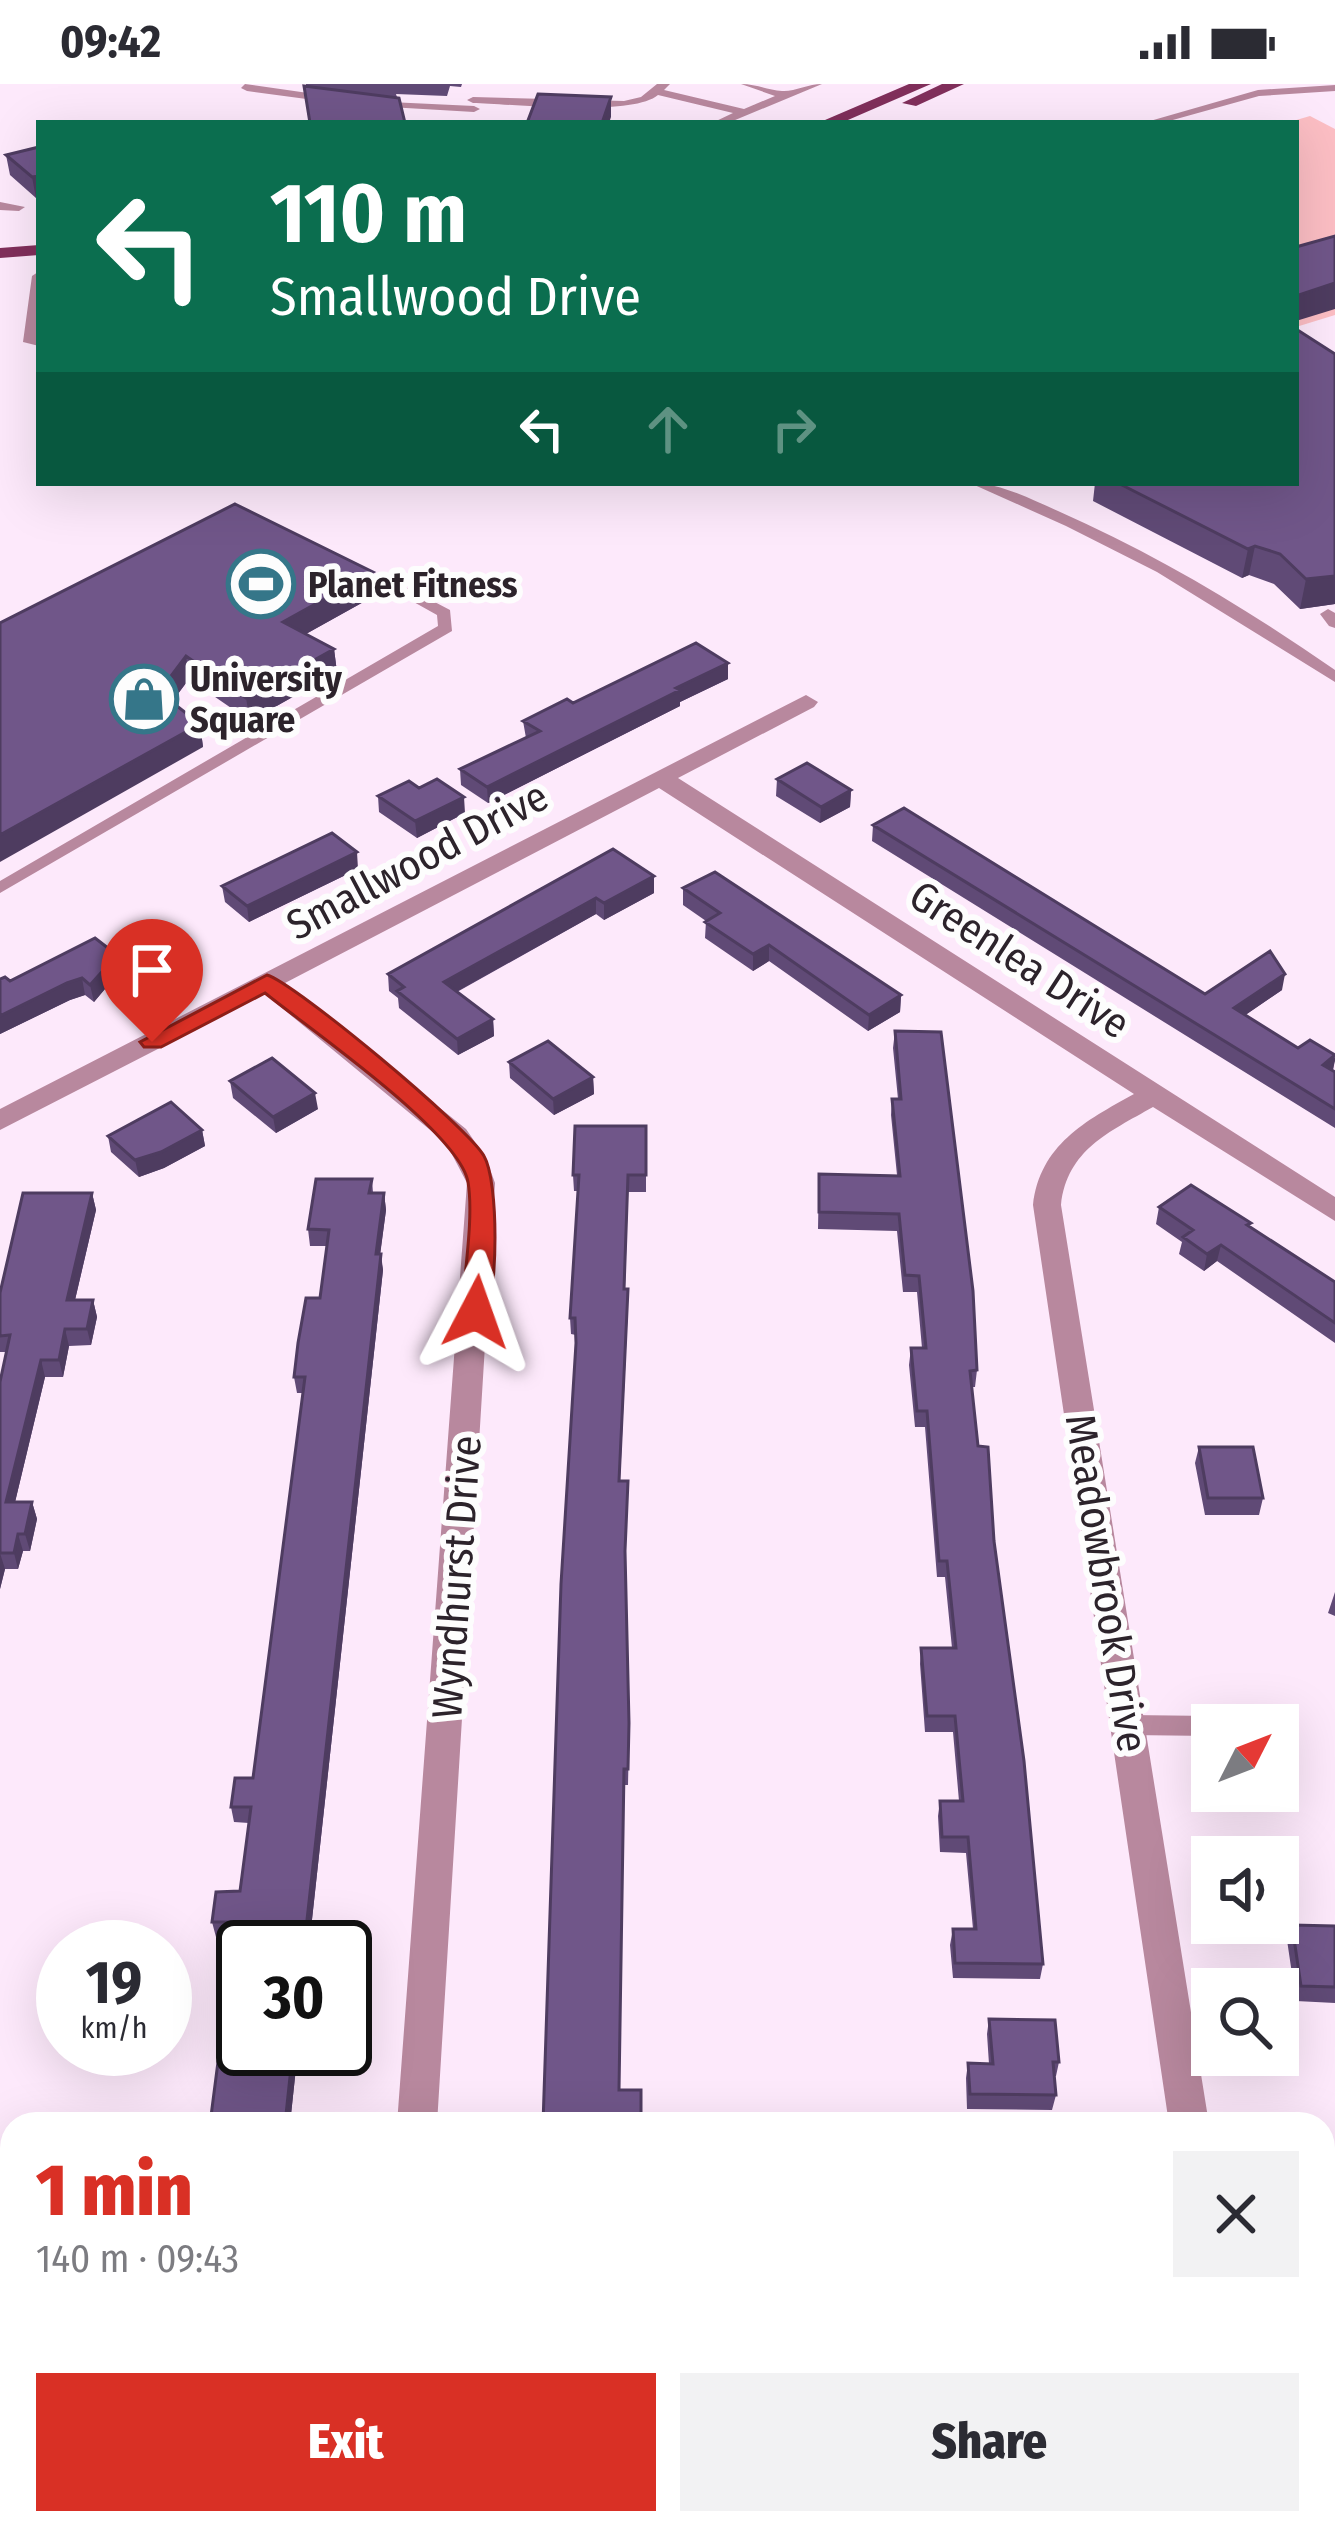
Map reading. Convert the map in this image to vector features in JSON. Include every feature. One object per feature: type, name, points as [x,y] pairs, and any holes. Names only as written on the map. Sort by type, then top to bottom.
[{"type":"main road","points":[[833,120],[923,84]]},
{"type":"main road","points":[[867,120],[956,84]]},
{"type":"main road","points":[[0,242],[36,239]]},
{"type":"main road","points":[[0,253],[36,250]]},
{"type":"street","name":"Smallwood Drive","points":[[0,1121],[806,702]]},
{"type":"street","name":"Greenlea Drive","points":[[659,777],[1335,1210]]},
{"type":"street","name":"Wyndhurst Drive","points":[[267,982],[456,1136],[482,1183],[418,2112]]},
{"type":"street","name":"Meadowbrook Drive","points":[[1154,1095],[1068,1148],[1047,1186],[1187,2112]]},
{"type":"lane","points":[[252,84],[247,88],[340,100]]},
{"type":"lane","points":[[474,111],[478,84]]},
{"type":"lane","points":[[747,84],[787,96]]},
{"type":"lane","points":[[725,120],[816,84]]},
{"type":"lane","points":[[361,102],[474,111],[624,104],[645,100],[660,87],[744,112]]},
{"type":"lane","points":[[1160,120],[1258,93],[1335,88]]},
{"type":"lane","points":[[0,206],[19,207]]},
{"type":"lane","points":[[36,299],[30,342],[36,342]]},
{"type":"lane","points":[[984,486],[1086,529],[1185,579],[1335,676]]},
{"type":"lane","points":[[0,888],[446,628],[446,613],[409,592]]},
{"type":"lane","points":[[1130,1725],[1191,1726]]},
{"type":"shaded area","points":[[1310,116],[1335,129],[1335,315],[1299,326],[1299,120]]},
{"type":"building","points":[[304,86],[399,98],[404,120],[310,120]]},
{"type":"building","points":[[538,94],[611,97],[603,120],[528,120]]},
{"type":"building","points":[[36,148],[36,176],[32,177],[6,155]]},
{"type":"building","points":[[1335,236],[1335,283],[1299,295],[1299,246]]},
{"type":"building","points":[[1299,331],[1335,354],[1335,576],[1306,579],[1280,554],[1255,546],[1248,549],[1124,486],[1299,486]]},
{"type":"building","name":"University Square","points":[[235,504],[373,572],[283,622],[334,649],[246,698],[186,656],[159,692],[200,724],[0,835],[0,623]]},
{"type":"building","points":[[696,643],[728,663],[487,787],[460,769],[540,731],[523,721],[567,699],[573,703]]},
{"type":"building","points":[[807,763],[851,790],[821,807],[777,779]]},
{"type":"building","points":[[437,779],[464,797],[415,821],[378,796],[409,781],[419,788]]},
{"type":"building","points":[[904,808],[1205,994],[1270,951],[1285,974],[1234,1008],[1298,1048],[1310,1040],[1335,1055],[1323,1065],[1335,1072],[1335,1109],[873,825]]},
{"type":"building","points":[[332,833],[357,852],[247,906],[222,886]]},
{"type":"building","points":[[613,849],[654,876],[604,903],[596,898],[444,982],[493,1019],[457,1039],[397,991],[404,987],[388,974]]},
{"type":"building","points":[[715,872],[901,995],[869,1015],[769,945],[753,954],[705,922],[720,913],[683,888]]},
{"type":"building","points":[[95,938],[117,955],[90,985],[82,978],[67,983],[0,1016],[0,979],[10,981]]},
{"type":"building","points":[[895,1031],[941,1032],[973,1291],[977,1370],[970,1371],[978,1446],[988,1447],[994,1541],[1024,1761],[1043,1964],[955,1963],[953,1929],[976,1929],[968,1837],[942,1837],[940,1801],[963,1801],[955,1716],[927,1716],[921,1648],[956,1648],[947,1561],[939,1561],[927,1411],[917,1411],[911,1348],[926,1348],[919,1276],[905,1275],[899,1214],[819,1212],[819,1174],[900,1176],[892,1099],[901,1099]]},
{"type":"building","points":[[548,1041],[593,1077],[553,1099],[509,1062]]},
{"type":"building","points":[[272,1058],[315,1093],[273,1117],[230,1081]]},
{"type":"building","points":[[171,1102],[202,1130],[135,1160],[108,1136]]},
{"type":"building","points":[[575,1126],[646,1126],[646,1175],[628,1175],[619,1481],[628,1481],[629,1723],[628,1769],[624,1769],[619,2090],[641,2090],[641,2112],[543,2112],[561,1584],[576,1343],[575,1318],[570,1318],[579,1175],[573,1175]]},
{"type":"building","points":[[316,1179],[372,1179],[369,1193],[384,1193],[376,1254],[381,1254],[307,1920],[212,1922],[216,1892],[240,1891],[251,1807],[231,1807],[235,1778],[253,1778],[305,1377],[294,1377],[298,1343],[306,1298],[320,1298],[329,1230],[308,1229]]},
{"type":"building","points":[[1191,1185],[1335,1282],[1335,1323],[1221,1245],[1207,1254],[1183,1237],[1193,1230],[1159,1207]]},
{"type":"building","points":[[23,1193],[92,1193],[67,1300],[93,1300],[87,1329],[65,1329],[59,1360],[41,1360],[6,1502],[32,1502],[25,1534],[18,1534],[14,1553],[0,1553],[0,1382],[10,1335],[0,1336],[0,1293]]},
{"type":"building","points":[[1199,1447],[1253,1447],[1263,1498],[1208,1498]]},
{"type":"building","points":[[1299,1925],[1335,1926],[1335,1987],[1301,1986],[1295,1944],[1299,1944]]},
{"type":"building","points":[[989,2019],[1055,2020],[1056,2095],[970,2094],[968,2063],[993,2064]]},
{"type":"building","points":[[216,2076],[290,2076],[286,2112],[212,2112]]},
{"type":"place","name":"Planet Fitness","points":[[261,584]]},
{"type":"place","name":"University Square","points":[[144,699]]},
{"type":"route","points":[[152,1042],[267,982],[433,1114],[472,1158],[482,1183],[476,1312]]}]
